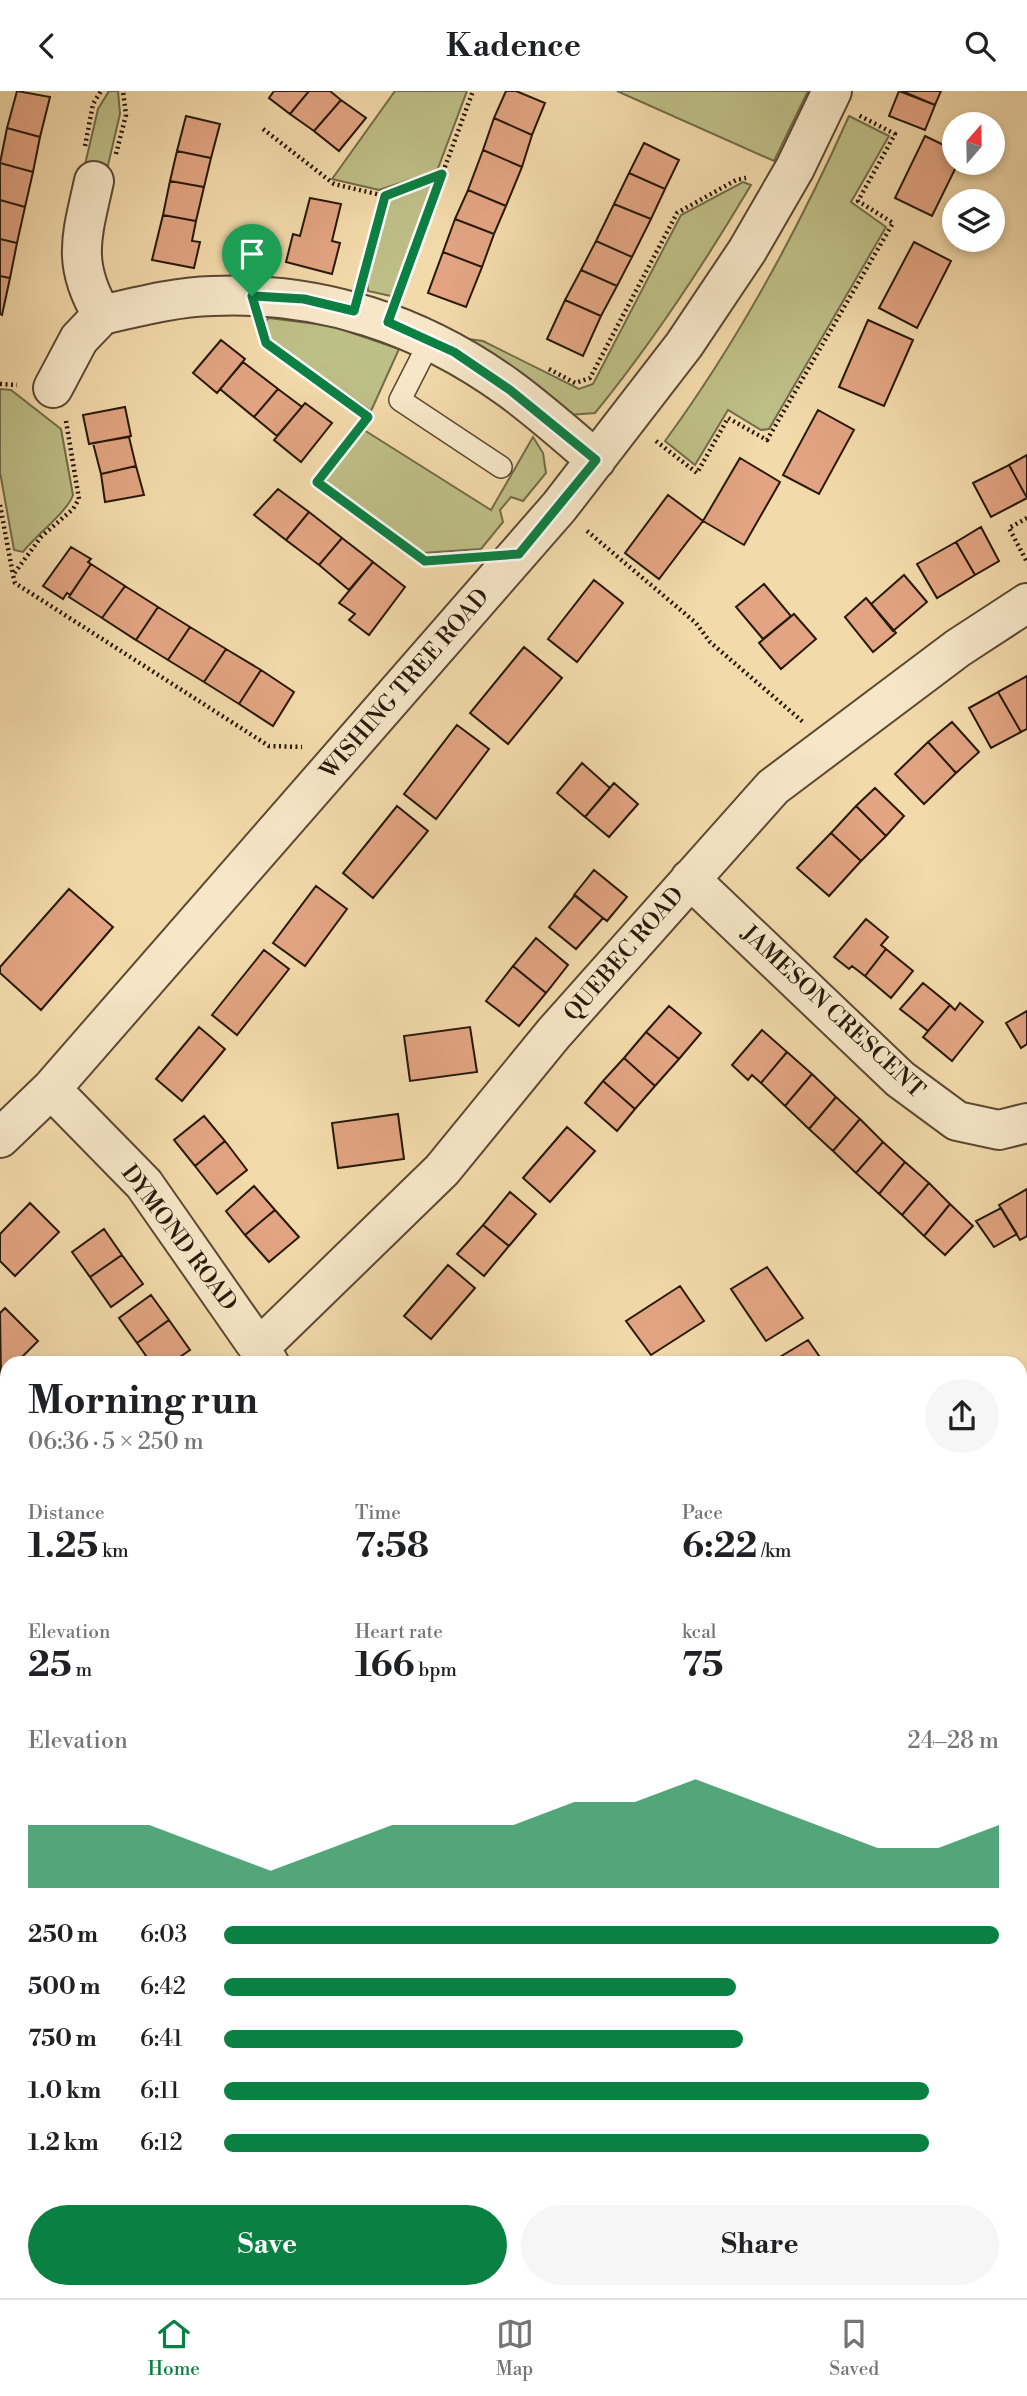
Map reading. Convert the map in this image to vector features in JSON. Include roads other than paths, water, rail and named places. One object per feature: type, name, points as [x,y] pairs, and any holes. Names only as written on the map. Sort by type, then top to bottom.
[{"type":"street","name":"WISHING TREE ROAD","points":[[0,1138],[51,1089],[559,507],[684,345],[740,261],[795,168],[830,95]]},
{"type":"street","points":[[94,181],[83,234],[81,267],[89,294],[102,315]]},
{"type":"street","points":[[52,388],[79,339],[102,315],[209,296],[304,299],[371,316],[430,341],[510,390],[596,460]]},
{"type":"street","name":"QUEBEC ROAD","points":[[264,1355],[442,1170],[554,1034],[773,787],[958,648],[1027,603]]},
{"type":"street","name":"JAMESON CRESCENT","points":[[690,879],[900,1079],[957,1121],[999,1130],[1027,1123]]},
{"type":"street","name":"DYMOND ROAD","points":[[51,1089],[144,1184],[264,1355]]},
{"type":"lane","points":[[430,341],[400,400],[501,467]]}]
